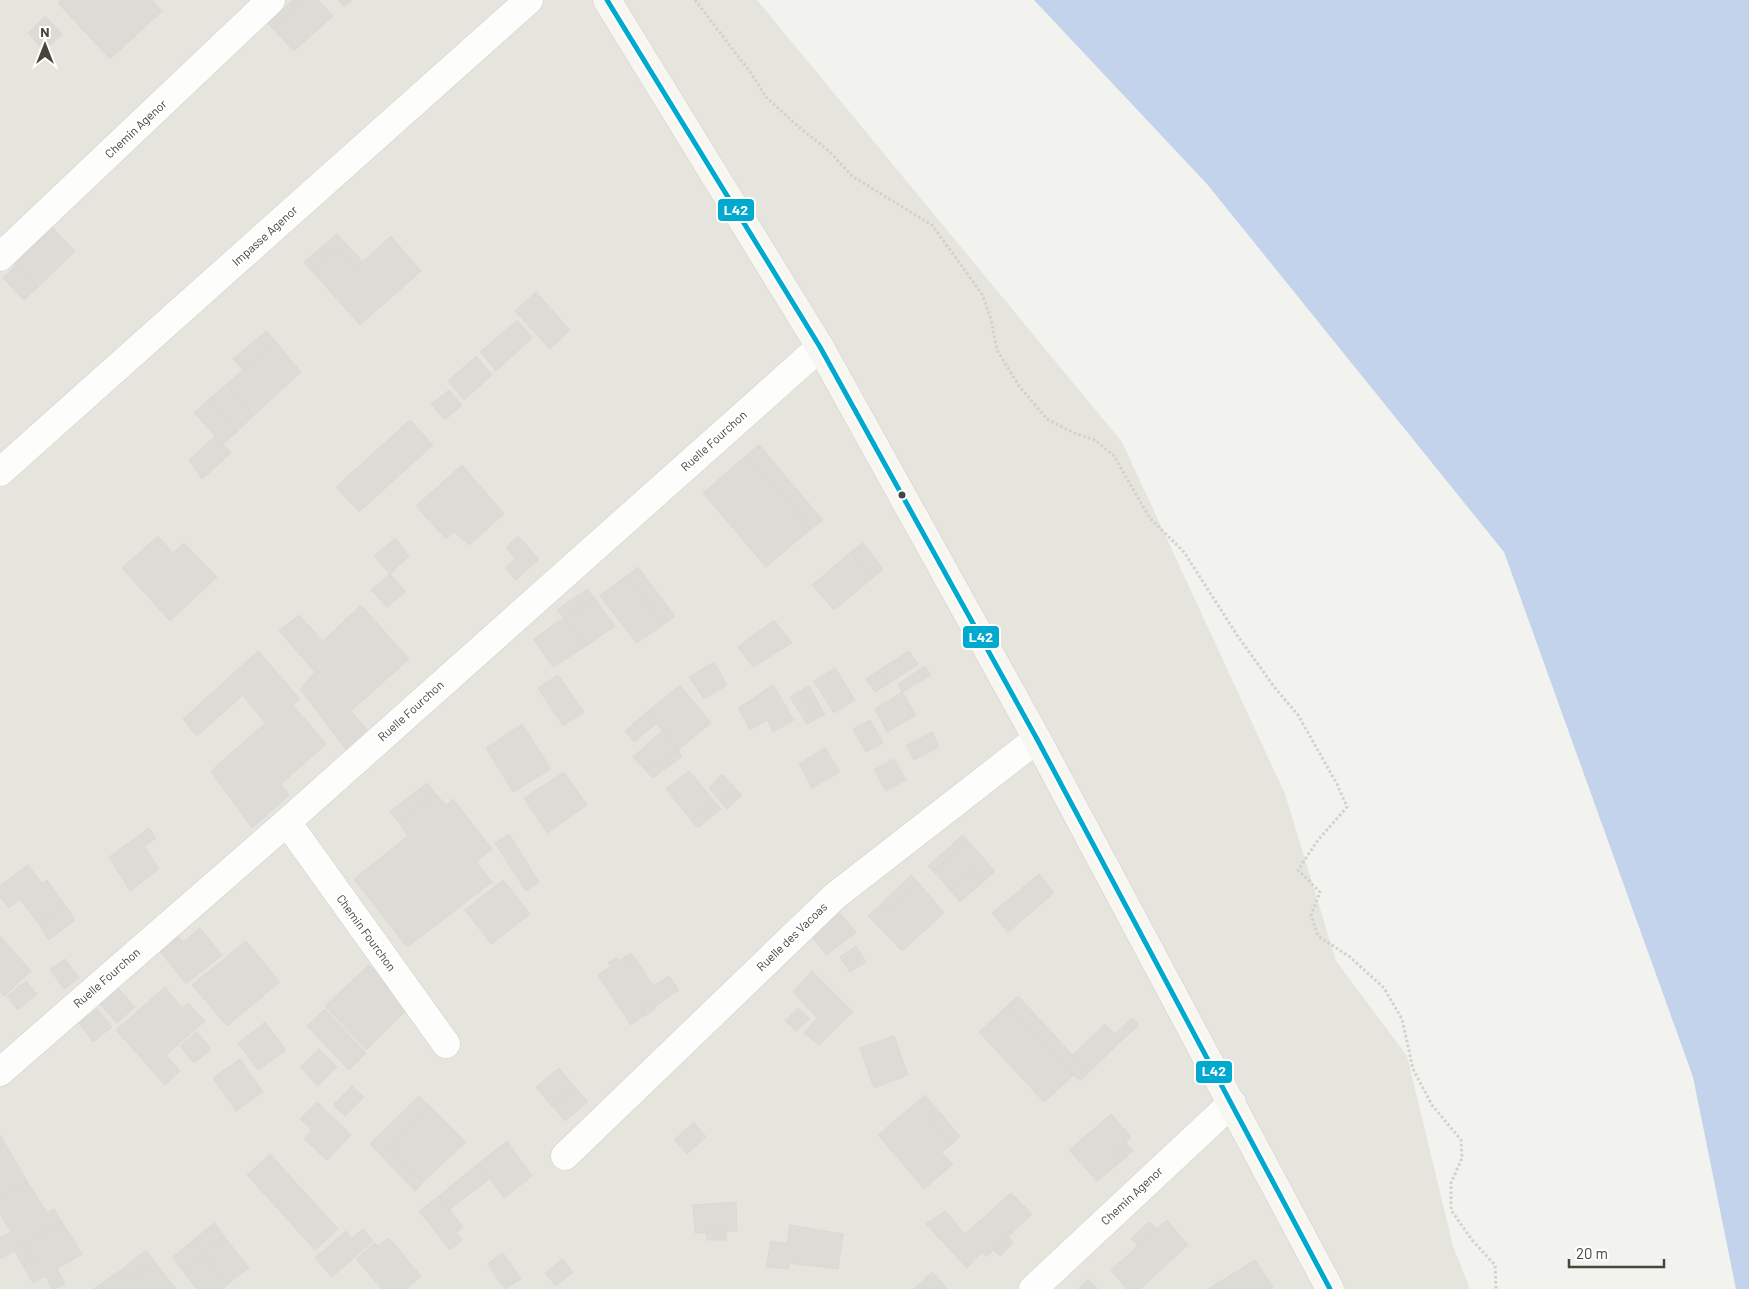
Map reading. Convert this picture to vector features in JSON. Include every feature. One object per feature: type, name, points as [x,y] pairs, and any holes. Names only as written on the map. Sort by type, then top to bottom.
[{"type":"main road","points":[[607,0],[820,347],[1036,739],[1330,1289]]},
{"type":"street","name":"Chemin Agenor","points":[[0,258],[272,0]]},
{"type":"street","name":"Impasse Agenor","points":[[0,472],[529,0]]},
{"type":"street","name":"Ruelle Fourchon","points":[[0,1072],[287,822],[820,347]]},
{"type":"street","name":"Ruelle des Vacoas","points":[[566,1156],[835,896],[1036,739]]},
{"type":"street","name":"Chemin Fourchon","points":[[287,822],[446,1044]]},
{"type":"street","name":"Chemin Agenor","points":[[1033,1289],[1232,1103]]},
{"type":"path","points":[[695,0],[751,73],[766,97],[800,128],[829,150],[852,176],[932,225],[982,294],[991,319],[997,350],[1019,386],[1047,419],[1074,433],[1095,440],[1114,456],[1149,517],[1184,552],[1236,635],[1275,688],[1298,714],[1337,784],[1347,807],[1318,840],[1298,870],[1320,892],[1311,915],[1318,936],[1350,957],[1384,988],[1402,1019],[1413,1069],[1432,1105],[1461,1140],[1462,1158],[1451,1183],[1451,1210],[1472,1240],[1495,1265],[1496,1289]]},
{"type":"shaded area","points":[[0,0],[757,0],[1122,442],[1285,794],[1336,961],[1407,1056],[1453,1246],[1470,1289],[0,1289]]},
{"type":"water","points":[[1034,0],[1749,0],[1749,1289],[1736,1289],[1693,1077],[1504,552],[1207,184]]},
{"type":"building","points":[[62,0],[152,0],[162,11],[110,59],[58,3]]},
{"type":"building","points":[[293,0],[298,6],[273,29],[268,23]]},
{"type":"building","points":[[293,0],[318,0],[333,16],[294,51],[273,29],[298,6]]},
{"type":"building","points":[[338,0],[352,0],[345,7]]},
{"type":"building","points":[[45,16],[62,34],[44,51],[28,33]]},
{"type":"building","points":[[49,224],[75,251],[38,287],[16,265],[39,242],[33,237]]},
{"type":"building","points":[[337,234],[363,262],[355,269],[334,248],[311,270],[304,262]]},
{"type":"building","points":[[391,236],[421,271],[360,325],[311,270],[334,248],[355,269]]},
{"type":"building","points":[[33,237],[39,242],[16,265],[11,259]]},
{"type":"building","points":[[16,265],[38,287],[24,300],[3,278]]},
{"type":"building","points":[[536,292],[570,330],[550,349],[515,311]]},
{"type":"building","points":[[517,320],[532,338],[496,371],[480,352]]},
{"type":"building","points":[[266,331],[275,341],[243,370],[233,359]]},
{"type":"building","points":[[275,341],[301,372],[253,416],[227,384]]},
{"type":"building","points":[[476,356],[492,375],[464,400],[448,381]]},
{"type":"building","points":[[227,384],[253,416],[237,432],[208,400]]},
{"type":"building","points":[[449,390],[462,405],[445,420],[431,404]]},
{"type":"building","points":[[208,400],[237,432],[223,444],[194,413]]},
{"type":"building","points":[[410,420],[433,445],[359,512],[336,487]]},
{"type":"building","points":[[215,436],[231,453],[202,479],[189,460]]},
{"type":"building","points":[[759,445],[823,520],[811,529],[747,455]]},
{"type":"building","points":[[747,455],[811,529],[766,567],[703,493]]},
{"type":"building","points":[[462,465],[504,514],[469,545],[454,532],[446,539],[416,506]]},
{"type":"building","points":[[158,536],[173,553],[184,543],[217,577],[170,621],[122,568]]},
{"type":"building","points":[[518,536],[539,559],[516,580],[505,568],[515,559],[506,547]]},
{"type":"building","points":[[395,538],[409,556],[390,574],[374,556]]},
{"type":"building","points":[[863,543],[883,569],[873,578],[851,552]]},
{"type":"building","points":[[851,552],[873,578],[834,610],[812,585]]},
{"type":"building","points":[[638,567],[675,616],[664,624],[626,576]]},
{"type":"building","points":[[390,574],[406,592],[387,607],[371,590]]},
{"type":"building","points":[[626,576],[664,624],[637,643],[600,596]]},
{"type":"building","points":[[587,589],[594,598],[564,618],[557,610]]},
{"type":"building","points":[[594,598],[615,626],[586,646],[564,618]]},
{"type":"building","points":[[361,605],[409,659],[351,711],[368,731],[347,751],[300,689],[315,672],[279,631],[299,615],[323,641]]},
{"type":"building","points":[[564,618],[586,646],[553,667],[533,639]]},
{"type":"building","points":[[774,620],[792,643],[753,667],[738,647]]},
{"type":"building","points":[[258,651],[300,699],[293,705],[326,744],[281,784],[289,795],[252,828],[211,771],[265,723],[243,695],[197,736],[183,719]]},
{"type":"building","points":[[909,651],[918,664],[888,684],[879,670]]},
{"type":"building","points":[[714,662],[727,685],[704,699],[689,677]]},
{"type":"building","points":[[925,666],[931,675],[902,692],[898,684]]},
{"type":"building","points":[[835,668],[855,700],[834,713],[814,681]]},
{"type":"building","points":[[879,670],[888,684],[875,692],[866,679]]},
{"type":"building","points":[[558,675],[584,712],[563,726],[538,688]]},
{"type":"building","points":[[680,685],[711,723],[678,750],[647,712]]},
{"type":"building","points":[[773,685],[794,720],[773,732],[767,720],[750,730],[739,709]]},
{"type":"building","points":[[809,686],[825,715],[818,718],[803,689]]},
{"type":"building","points":[[769,689],[739,709],[739,708]]},
{"type":"building","points":[[803,689],[818,718],[807,724],[790,697]]},
{"type":"building","points":[[902,692],[916,715],[887,732],[875,709]]},
{"type":"building","points":[[647,712],[656,724],[634,742],[625,731]]},
{"type":"building","points":[[870,720],[883,743],[866,752],[853,729]]},
{"type":"building","points":[[522,724],[551,769],[513,792],[486,748]]},
{"type":"building","points":[[662,731],[678,750],[646,771],[633,757]]},
{"type":"building","points":[[932,732],[939,747],[914,760],[906,746]]},
{"type":"building","points":[[825,748],[840,772],[812,788],[799,764]]},
{"type":"building","points":[[678,750],[682,756],[653,778],[646,771]]},
{"type":"building","points":[[894,759],[906,780],[886,791],[874,770]]},
{"type":"building","points":[[689,771],[716,803],[691,820],[666,789]]},
{"type":"building","points":[[564,772],[587,805],[547,833],[524,798]]},
{"type":"building","points":[[722,774],[737,790],[720,801],[709,788]]},
{"type":"building","points":[[427,783],[436,794],[399,823],[390,811]]},
{"type":"building","points":[[737,790],[742,795],[727,809],[720,801]]},
{"type":"building","points":[[436,794],[446,805],[453,799],[492,849],[476,862],[492,882],[407,947],[354,879],[408,836],[399,823]]},
{"type":"building","points":[[716,803],[721,809],[698,828],[691,820]]},
{"type":"building","points":[[149,828],[156,838],[144,846],[159,869],[130,891],[109,857]]},
{"type":"building","points":[[509,834],[539,882],[526,891],[495,843]]},
{"type":"building","points":[[963,835],[968,841],[933,871],[928,866]]},
{"type":"building","points":[[968,841],[995,871],[983,882],[973,870],[950,890],[933,871]]},
{"type":"building","points":[[28,865],[42,883],[47,880],[65,905],[39,924],[20,899],[9,908],[0,897],[0,886]]},
{"type":"building","points":[[973,870],[983,882],[960,902],[950,890]]},
{"type":"building","points":[[1039,874],[1054,893],[1008,932],[992,913]]},
{"type":"building","points":[[911,875],[918,882],[886,912],[880,905]]},
{"type":"building","points":[[503,880],[530,914],[491,944],[465,910]]},
{"type":"building","points":[[918,882],[944,913],[902,951],[868,916],[880,905],[886,912]]},
{"type":"building","points":[[65,905],[75,920],[49,940],[39,924]]},
{"type":"building","points":[[840,913],[856,933],[826,955],[811,935]]},
{"type":"building","points":[[200,928],[222,955],[186,984],[158,949],[176,934],[183,942]]},
{"type":"building","points":[[0,936],[31,971],[4,996],[0,991]]},
{"type":"building","points":[[246,941],[280,982],[227,1026],[192,985]]},
{"type":"building","points":[[856,946],[866,962],[850,972],[840,957]]},
{"type":"building","points":[[631,953],[637,961],[632,964],[626,956]]},
{"type":"building","points":[[626,956],[632,964],[637,961],[653,986],[669,976],[679,990],[654,1007],[651,1003],[641,1010],[644,1016],[631,1025],[598,975],[611,966],[608,963],[617,958],[619,961]]},
{"type":"building","points":[[65,959],[79,978],[64,989],[50,969]]},
{"type":"building","points":[[369,965],[410,1007],[366,1050],[325,1006]]},
{"type":"building","points":[[812,971],[853,1012],[819,1045],[804,1033],[817,1018],[793,992]]},
{"type":"building","points":[[26,981],[37,994],[18,1010],[7,996]]},
{"type":"building","points":[[117,987],[135,1007],[117,1023],[99,1003]]},
{"type":"building","points":[[165,987],[182,1008],[188,1003],[205,1021],[166,1055],[180,1071],[165,1085],[116,1030]]},
{"type":"building","points":[[1018,996],[1083,1066],[1074,1075],[1008,1005]]},
{"type":"building","points":[[651,1003],[655,1009],[644,1016],[641,1010]]},
{"type":"building","points":[[1008,1005],[1074,1075],[1044,1102],[979,1032]]},
{"type":"building","points":[[798,1008],[810,1019],[796,1031],[785,1021]]},
{"type":"building","points":[[97,1009],[112,1027],[93,1042],[79,1023]]},
{"type":"building","points":[[325,1009],[366,1053],[349,1070],[307,1026]]},
{"type":"building","points":[[1132,1018],[1139,1025],[1121,1041],[1115,1034]]},
{"type":"building","points":[[265,1022],[286,1050],[258,1070],[238,1043]]},
{"type":"building","points":[[1105,1024],[1121,1041],[1080,1081],[1074,1075],[1083,1066],[1073,1055]]},
{"type":"building","points":[[197,1032],[211,1049],[194,1063],[180,1046]]},
{"type":"building","points":[[894,1036],[908,1075],[874,1088],[860,1048]]},
{"type":"building","points":[[319,1049],[337,1067],[318,1086],[300,1067]]},
{"type":"building","points":[[240,1059],[263,1092],[236,1111],[213,1078]]},
{"type":"building","points":[[559,1068],[575,1087],[552,1106],[536,1087]]},
{"type":"building","points":[[352,1086],[364,1097],[345,1116],[333,1105]]},
{"type":"building","points":[[575,1087],[588,1102],[565,1121],[552,1106]]},
{"type":"building","points":[[925,1095],[936,1108],[927,1116],[952,1144],[941,1152],[953,1164],[924,1189],[878,1135]]},
{"type":"building","points":[[419,1096],[431,1107],[390,1147],[423,1182],[415,1191],[370,1144]]},
{"type":"building","points":[[317,1102],[351,1135],[327,1160],[304,1139],[312,1130],[300,1119]]},
{"type":"building","points":[[431,1107],[466,1142],[423,1182],[390,1147]]},
{"type":"building","points":[[936,1108],[960,1136],[952,1144],[927,1116]]},
{"type":"building","points":[[1111,1114],[1131,1137],[1111,1156],[1118,1164],[1097,1181],[1069,1150]]},
{"type":"building","points":[[694,1122],[706,1137],[687,1154],[674,1140]]},
{"type":"building","points":[[0,1135],[27,1181],[2,1196],[0,1193]]},
{"type":"building","points":[[507,1141],[532,1176],[504,1198],[478,1164]]},
{"type":"building","points":[[1126,1142],[1133,1151],[1118,1164],[1111,1156]]},
{"type":"building","points":[[270,1154],[338,1229],[315,1250],[247,1175]]},
{"type":"building","points":[[478,1164],[489,1179],[449,1210],[439,1196]]},
{"type":"building","points":[[27,1181],[47,1213],[54,1209],[62,1222],[0,1259],[0,1238],[11,1232],[0,1214],[0,1197]]},
{"type":"building","points":[[1011,1193],[1032,1214],[986,1257],[982,1252],[967,1268],[926,1224],[945,1211],[965,1234]]},
{"type":"building","points":[[439,1196],[463,1227],[456,1233],[462,1240],[450,1250],[419,1211]]},
{"type":"building","points":[[736,1202],[737,1231],[695,1233],[693,1205]]},
{"type":"building","points":[[1167,1220],[1188,1245],[1140,1289],[1127,1289],[1111,1270]]},
{"type":"building","points":[[62,1222],[82,1254],[57,1269],[65,1283],[56,1289],[52,1289],[45,1276],[33,1283],[23,1266],[34,1259],[25,1244]]},
{"type":"building","points":[[1149,1222],[1157,1229],[1138,1246],[1131,1239]]},
{"type":"building","points":[[215,1223],[224,1236],[203,1253],[192,1241]]},
{"type":"building","points":[[790,1225],[843,1234],[838,1269],[789,1263],[789,1269],[766,1267],[771,1241],[787,1243]]},
{"type":"building","points":[[363,1229],[373,1241],[332,1277],[315,1258],[346,1231],[352,1238]]},
{"type":"building","points":[[726,1231],[726,1240],[707,1240],[706,1232]]},
{"type":"building","points":[[224,1236],[249,1268],[228,1284],[203,1253]]},
{"type":"building","points":[[1008,1236],[1013,1243],[1000,1256],[993,1250]]},
{"type":"building","points":[[389,1238],[421,1276],[406,1289],[382,1289],[356,1259],[375,1243],[378,1246]]},
{"type":"building","points":[[192,1241],[203,1253],[182,1270],[173,1257]]},
{"type":"building","points":[[25,1244],[34,1259],[23,1266],[14,1250]]},
{"type":"building","points":[[146,1250],[155,1262],[129,1281],[121,1270]]},
{"type":"building","points":[[203,1253],[228,1284],[222,1289],[197,1289],[182,1270]]},
{"type":"building","points":[[503,1253],[521,1279],[505,1289],[487,1264]]},
{"type":"building","points":[[562,1259],[573,1272],[556,1286],[545,1273]]},
{"type":"building","points":[[1255,1260],[1273,1287],[1270,1289],[1208,1289]]},
{"type":"building","points":[[155,1262],[176,1289],[104,1289],[101,1284],[121,1270],[129,1281]]},
{"type":"building","points":[[932,1272],[948,1289],[914,1289]]},
{"type":"building","points":[[1088,1279],[1098,1289],[1078,1289]]},
{"type":"building","points":[[101,1284],[104,1289],[93,1289]]},
{"type":"transit line","name":"L42","points":[[607,0],[820,347],[1037,739],[1330,1289]]}]
